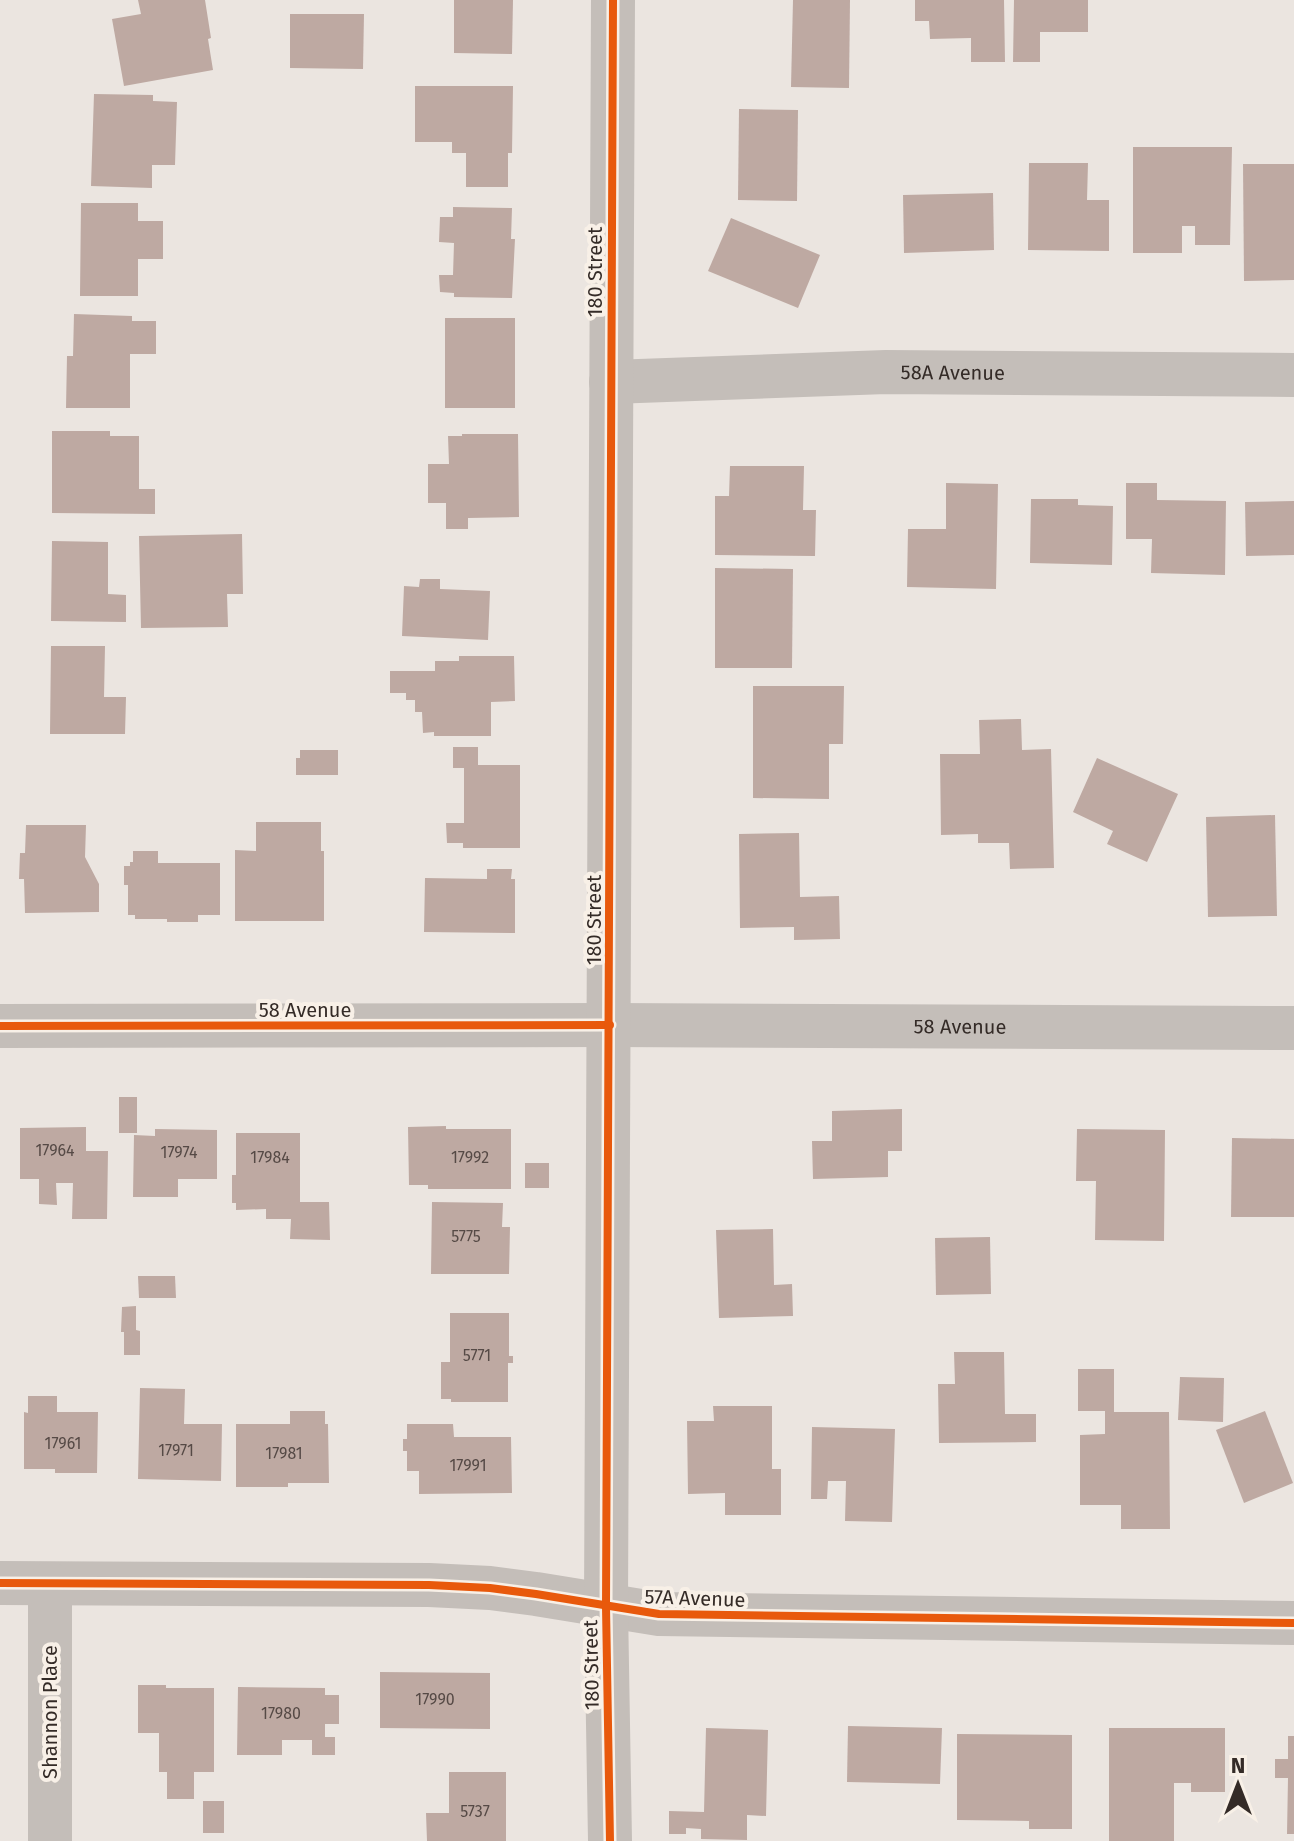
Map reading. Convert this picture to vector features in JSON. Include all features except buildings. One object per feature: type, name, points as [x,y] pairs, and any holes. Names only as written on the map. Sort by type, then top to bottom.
[{"type":"street","name":"180 Street","points":[[610,1841],[606,1607],[613,0]]},
{"type":"street","name":"58A Avenue","points":[[611,382],[886,372],[1294,375]]},
{"type":"street","name":"58 Avenue","points":[[0,1026],[1294,1028]]},
{"type":"street","name":"57A Avenue","points":[[0,1583],[429,1585],[490,1588],[606,1607],[681,1615],[1294,1623]]},
{"type":"street","name":"Shannon Place","points":[[50,1584],[50,1841]]},
{"type":"cycle path","points":[[610,1841],[606,1607],[613,0]]},
{"type":"cycle path","points":[[0,1026],[610,1025]]},
{"type":"cycle path","points":[[0,1583],[429,1585],[490,1588],[659,1614],[1294,1623]]}]
